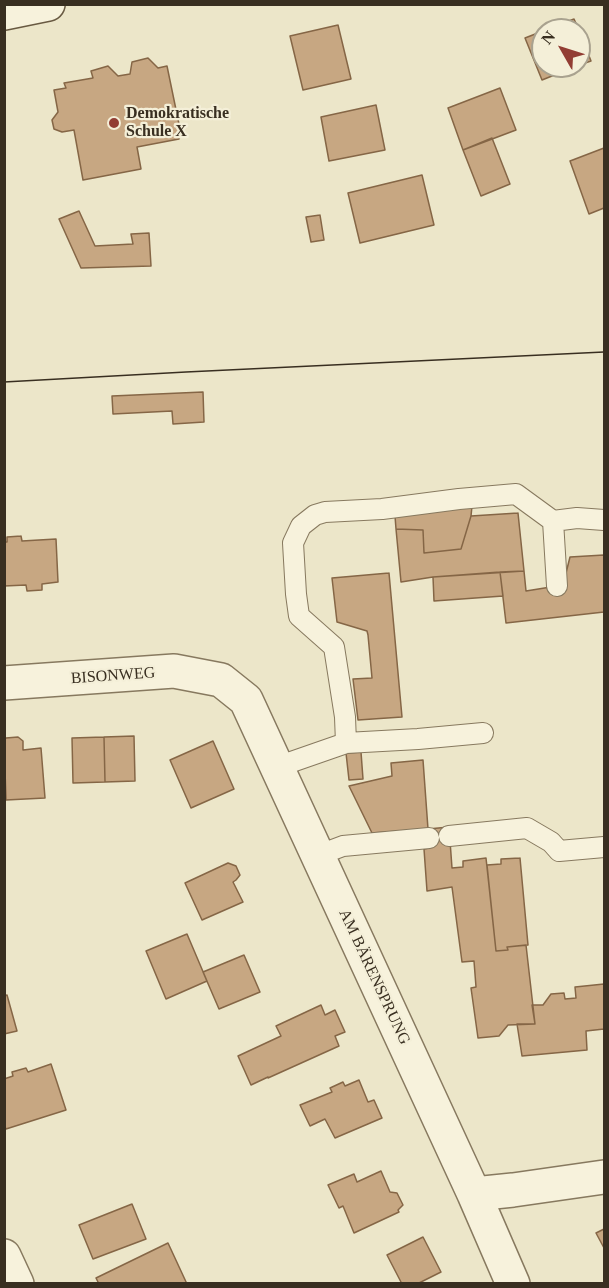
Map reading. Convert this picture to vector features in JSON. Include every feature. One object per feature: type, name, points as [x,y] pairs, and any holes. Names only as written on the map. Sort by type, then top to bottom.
[{"type":"street","points":[[4,13],[48,4]]},
{"type":"street","name":"BISONWEG","points":[[4,683],[174,671],[221,680]]},
{"type":"street","name":"AM BÄRENSPRUNG","points":[[221,680],[246,700],[474,1194],[513,1284]]},
{"type":"street","points":[[474,1194],[604,1177]]},
{"type":"street","points":[[4,1256],[17,1284]]},
{"type":"lane","points":[[346,743],[345,717],[334,647],[299,616],[293,543],[301,526],[315,515],[325,512],[382,509],[516,494],[554,521],[578,518],[604,520]]},
{"type":"lane","points":[[554,521],[557,586]]},
{"type":"lane","points":[[277,767],[346,743],[483,733]]},
{"type":"lane","points":[[449,836],[527,828],[551,842],[559,851],[604,847]]},
{"type":"lane","points":[[319,855],[343,846],[429,838]]},
{"type":"building","points":[[338,25],[351,79],[303,90],[290,36]]},
{"type":"building","points":[[531,36],[531,53],[525,38]]},
{"type":"building","points":[[148,58],[158,68],[167,66],[180,129],[178,130],[179,139],[137,147],[141,169],[83,180],[74,130],[62,132],[54,129],[52,120],[58,112],[54,90],[66,88],[64,83],[93,78],[91,71],[108,66],[118,76],[130,74],[132,62]]},
{"type":"building","points":[[500,88],[516,130],[463,150],[448,108]]},
{"type":"building","points":[[376,105],[385,150],[329,161],[321,117]]},
{"type":"building","points":[[492,138],[510,184],[481,196],[463,150]]},
{"type":"building","points":[[604,148],[604,208],[589,214],[570,161]]},
{"type":"building","points":[[422,175],[434,225],[360,243],[348,193]]},
{"type":"building","points":[[79,211],[95,246],[133,244],[131,234],[149,233],[151,266],[81,268],[59,219]]},
{"type":"building","points":[[320,215],[324,240],[311,242],[306,217]]},
{"type":"building","points":[[203,392],[204,422],[173,424],[172,411],[113,414],[112,396]]},
{"type":"building","points":[[472,506],[461,549],[424,553],[423,530],[396,529],[395,516]]},
{"type":"building","points":[[518,513],[524,571],[433,577],[401,582],[396,529],[423,530],[424,553],[461,549],[471,516]]},
{"type":"building","points":[[21,536],[22,541],[56,539],[58,582],[42,584],[42,590],[27,591],[26,585],[4,586],[4,542],[7,542],[7,537]]},
{"type":"building","points":[[604,555],[604,612],[506,623],[500,572],[524,571],[526,591],[563,585],[570,557]]},
{"type":"building","points":[[500,572],[503,596],[434,601],[433,577]]},
{"type":"building","points":[[389,573],[402,717],[358,720],[353,679],[372,678],[368,635],[367,631],[337,622],[332,578]]},
{"type":"building","points":[[134,736],[135,781],[105,782],[104,737]]},
{"type":"building","points":[[18,737],[23,741],[23,750],[41,748],[45,798],[6,800],[4,740]]},
{"type":"building","points":[[104,737],[105,782],[73,783],[72,738]]},
{"type":"building","points":[[213,741],[234,789],[191,808],[170,760]]},
{"type":"building","points":[[361,752],[363,779],[349,780],[346,753]]},
{"type":"building","points":[[423,760],[428,829],[372,833],[349,786],[392,776],[391,763]]},
{"type":"building","points":[[449,827],[452,868],[463,867],[463,861],[486,858],[496,951],[526,945],[535,1024],[508,1025],[499,1036],[478,1038],[471,988],[476,987],[474,961],[462,962],[452,887],[427,891],[424,849],[429,848],[428,829]]},
{"type":"building","points":[[520,858],[528,945],[507,947],[508,950],[496,951],[487,865],[501,864],[501,859]]},
{"type":"building","points":[[228,863],[236,866],[240,875],[233,882],[243,902],[202,920],[185,883]]},
{"type":"building","points":[[187,934],[207,981],[166,999],[146,951]]},
{"type":"building","points":[[244,955],[260,992],[219,1009],[203,972]]},
{"type":"building","points":[[604,984],[604,1029],[586,1031],[587,1050],[522,1056],[517,1024],[535,1024],[532,1005],[543,1005],[551,994],[564,993],[565,999],[576,998],[575,987]]},
{"type":"building","points":[[7,995],[17,1031],[4,1034],[4,996]]},
{"type":"building","points":[[321,1005],[325,1015],[335,1010],[345,1032],[335,1036],[339,1046],[251,1085],[238,1056],[281,1036],[276,1026]]},
{"type":"building","points":[[51,1064],[66,1110],[6,1129],[4,1079],[13,1076],[12,1072],[26,1068],[28,1072]]},
{"type":"building","points":[[359,1080],[368,1102],[374,1100],[382,1118],[335,1138],[325,1119],[310,1126],[300,1105],[332,1092],[330,1088],[343,1082],[345,1086]]},
{"type":"building","points":[[381,1171],[390,1192],[397,1193],[403,1205],[398,1210],[399,1212],[354,1233],[343,1206],[339,1208],[328,1185],[354,1174],[357,1182]]},
{"type":"building","points":[[132,1204],[146,1239],[93,1259],[79,1225]]},
{"type":"building","points":[[604,1229],[604,1248],[596,1233]]},
{"type":"building","points":[[423,1237],[441,1272],[417,1284],[402,1284],[387,1255]]},
{"type":"building","points":[[168,1243],[187,1284],[99,1284],[96,1278]]},
{"type":"tram line","points":[[4,382],[604,352]]},
{"type":"place","name":"Demokratische Schule X","points":[[114,123]]}]
